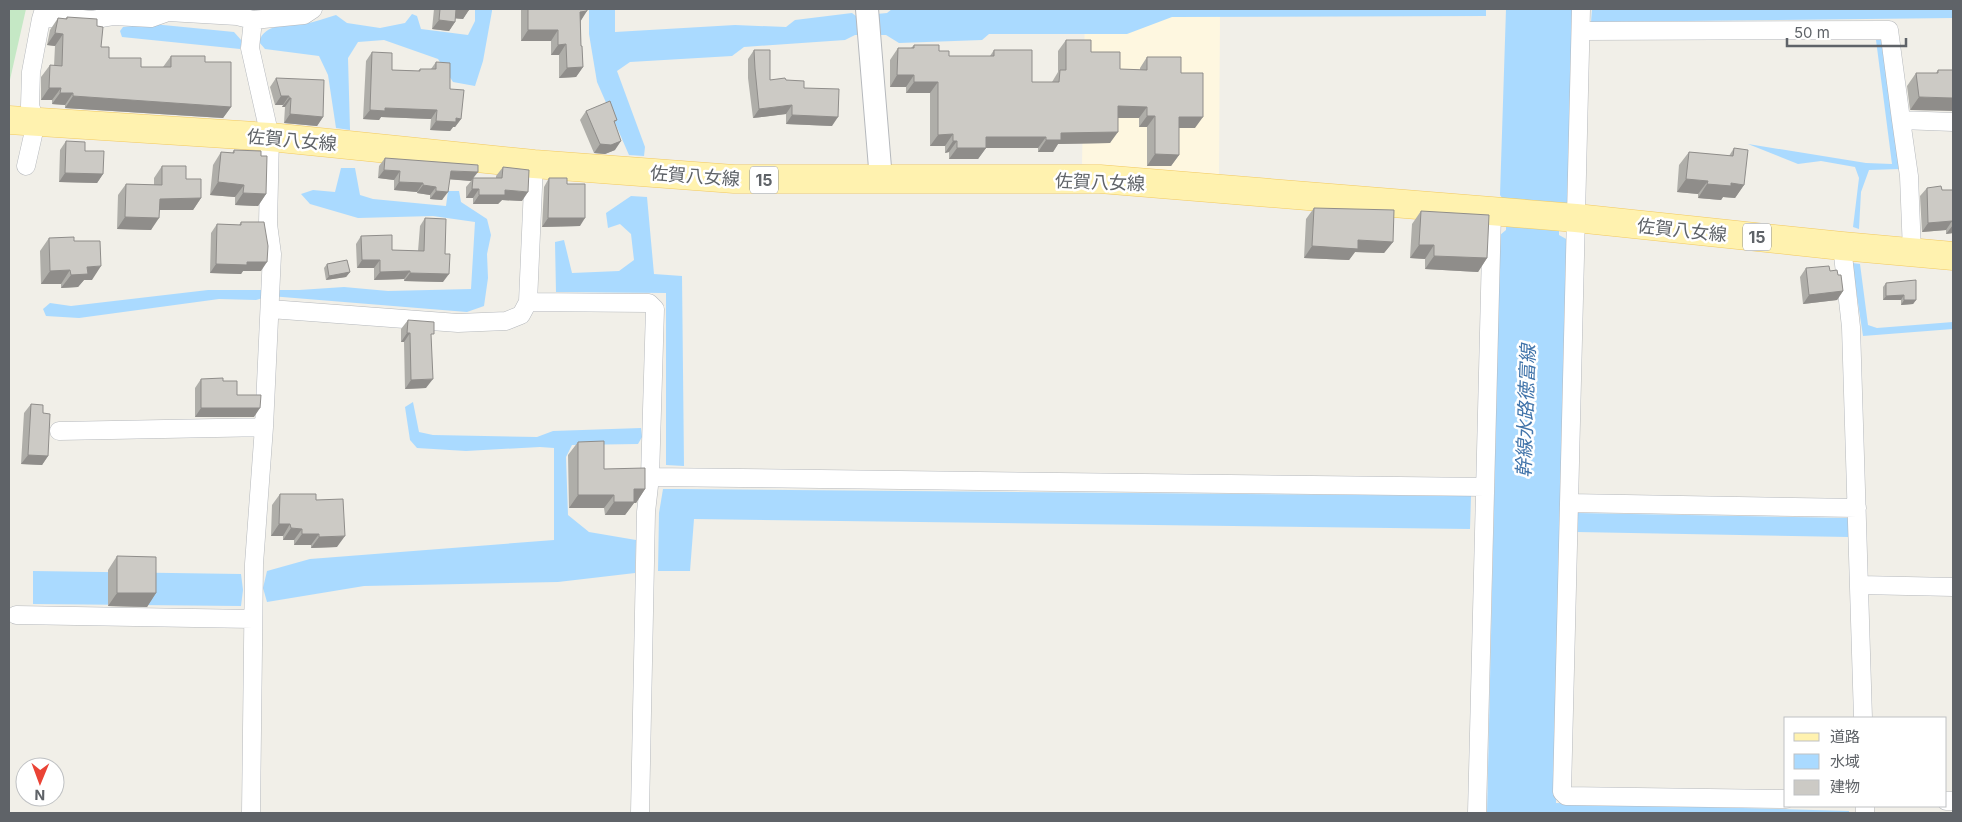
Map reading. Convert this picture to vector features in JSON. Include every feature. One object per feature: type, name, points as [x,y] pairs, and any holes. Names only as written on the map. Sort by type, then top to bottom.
[{"type":"main road","name":"佐賀八女線","points":[[24,121],[270,137],[534,164],[734,180],[1100,179],[1497,212]]},
{"type":"main road","name":"15","points":[[1497,212],[1568,218]]},
{"type":"main road","name":"佐賀八女線","points":[[1568,218],[1953,256]]},
{"type":"street","points":[[26,166],[24,121],[30,106],[31,72],[43,14],[91,20],[114,16],[151,18],[168,12],[237,16],[253,20],[304,15],[313,9]]},
{"type":"street","points":[[1581,9],[1568,218],[1569,503],[1562,792],[1566,796],[1784,799]]},
{"type":"street","points":[[867,10],[881,180]]},
{"type":"street","points":[[251,813],[254,564],[264,427],[272,254],[268,224],[270,137],[250,48],[253,20]]},
{"type":"street","points":[[1581,31],[1889,30],[1909,176],[1912,252]]},
{"type":"street","points":[[1901,120],[1953,122]]},
{"type":"street","points":[[270,299],[458,323],[506,322],[522,315],[528,302],[534,164]]},
{"type":"street","points":[[1477,813],[1485,487],[1497,212]]},
{"type":"street","points":[[1842,246],[1851,326],[1863,717]]},
{"type":"street","points":[[528,302],[648,303],[655,309],[650,477],[646,512],[640,813]]},
{"type":"street","points":[[59,431],[264,427]]},
{"type":"street","points":[[650,477],[1485,487]]},
{"type":"street","points":[[1569,503],[1857,508]]},
{"type":"street","points":[[1860,585],[1953,587]]},
{"type":"street","points":[[16,615],[253,619]]},
{"type":"shaded area","points":[[1220,9],[1219,178],[1082,164],[1085,10]]},
{"type":"green space","points":[[9,9],[26,9],[9,84]]},
{"type":"water","points":[[475,9],[492,9],[492,11],[483,61],[475,86],[453,82],[438,59],[384,40],[358,42],[348,58],[350,130],[336,128],[328,75],[319,56],[265,49],[259,42],[266,31],[272,28],[308,23],[336,15],[347,23],[380,28],[405,23],[412,14],[417,16],[421,29],[468,35],[475,21]]},
{"type":"water","points":[[589,9],[615,9],[615,32],[735,25],[786,27],[795,20],[852,13],[856,16],[887,13],[892,9],[1486,9],[1486,16],[1172,17],[1127,34],[989,34],[982,40],[899,43],[886,35],[855,35],[845,40],[744,47],[732,56],[630,62],[617,71],[645,147],[644,156],[629,155],[597,82],[589,34]]},
{"type":"water","name":"幹線水路徳富線","points":[[1506,9],[1572,9],[1571,200],[1559,208],[1559,235],[1568,240],[1556,803],[1849,811],[1849,813],[1487,813],[1500,235],[1506,230],[1506,204],[1500,195]]},
{"type":"water","points":[[1592,9],[1953,9],[1953,18],[1591,22]]},
{"type":"water","points":[[153,24],[234,32],[242,41],[240,49],[122,37],[120,31],[123,27]]},
{"type":"water","points":[[1876,40],[1884,40],[1900,169],[1869,170],[1861,192],[1859,229],[1853,227],[1859,178],[1855,167],[1821,161],[1798,164],[1748,144],[1866,163],[1892,164]]},
{"type":"water","points":[[341,168],[355,168],[360,195],[373,199],[446,206],[448,191],[459,191],[461,202],[487,219],[491,235],[487,254],[488,278],[484,306],[467,312],[270,296],[256,300],[219,299],[79,318],[46,316],[43,309],[50,303],[71,306],[208,290],[299,290],[344,287],[388,291],[471,289],[475,222],[433,216],[358,218],[310,204],[301,194],[313,190],[335,192]]},
{"type":"water","points":[[631,196],[647,197],[654,274],[682,276],[684,466],[666,465],[666,293],[556,292],[555,242],[564,240],[572,273],[619,271],[634,260],[631,234],[620,224],[608,228],[606,213]]},
{"type":"water","points":[[1852,263],[1860,264],[1868,325],[1877,328],[1953,322],[1953,329],[1863,336]]},
{"type":"water","points":[[413,402],[419,432],[433,435],[537,437],[553,431],[641,428],[642,437],[638,444],[572,445],[566,457],[568,515],[589,532],[636,540],[635,573],[558,582],[364,586],[267,602],[263,588],[267,571],[310,559],[554,540],[554,448],[466,451],[417,448],[410,440],[405,407]]},
{"type":"water","points":[[663,489],[1471,496],[1470,529],[694,519],[690,571],[658,571],[659,513]]},
{"type":"water","points":[[1578,513],[1849,518],[1848,537],[1577,532]]},
{"type":"water","points":[[33,571],[241,574],[243,590],[241,606],[33,604]]},
{"type":"building","points":[[440,9],[456,9],[455,22],[439,20]]},
{"type":"building","points":[[528,9],[587,9],[587,11],[580,12],[583,67],[567,68],[566,44],[558,45],[558,30],[528,30]]},
{"type":"building","points":[[67,17],[97,19],[97,26],[103,27],[101,47],[109,47],[109,58],[141,58],[141,67],[171,67],[171,56],[205,56],[205,62],[231,62],[231,107],[73,96],[73,93],[60,93],[61,88],[49,88],[50,65],[62,66],[63,34],[55,33],[58,18],[67,19]]},
{"type":"building","points":[[1066,40],[1091,40],[1091,52],[1120,52],[1120,69],[1147,70],[1147,57],[1181,57],[1181,73],[1203,73],[1203,117],[1179,117],[1179,155],[1155,154],[1155,116],[1147,116],[1147,107],[1118,106],[1118,132],[1061,133],[1061,140],[1046,140],[1046,137],[986,137],[986,148],[957,148],[957,141],[953,141],[953,134],[938,135],[938,82],[914,82],[914,75],[897,75],[898,48],[914,48],[914,45],[939,45],[939,51],[949,51],[949,56],[994,56],[994,50],[1032,50],[1032,82],[1059,82],[1060,70],[1066,70]]},
{"type":"building","points":[[754,50],[770,50],[770,80],[785,78],[786,80],[804,81],[804,88],[839,89],[838,117],[792,115],[792,105],[759,109]]},
{"type":"building","points":[[372,52],[392,53],[392,70],[420,71],[420,69],[436,69],[436,62],[450,63],[450,89],[464,90],[461,119],[456,118],[456,122],[436,121],[437,110],[385,108],[385,111],[370,110]]},
{"type":"building","points":[[1938,70],[1953,70],[1953,98],[1919,97],[1916,73],[1938,73]]},
{"type":"building","points":[[276,78],[324,80],[323,117],[290,114],[291,98],[289,96],[281,96]]},
{"type":"building","points":[[610,101],[617,120],[614,121],[621,141],[611,145],[600,144],[586,111]]},
{"type":"building","points":[[66,141],[85,142],[85,151],[104,151],[103,174],[65,173]]},
{"type":"building","points":[[1734,148],[1748,150],[1744,185],[1731,183],[1731,186],[1707,184],[1708,181],[1686,179],[1689,152],[1733,156]]},
{"type":"building","points":[[234,150],[261,151],[261,156],[267,156],[266,194],[243,193],[244,185],[218,182],[221,152],[234,153]]},
{"type":"building","points":[[385,158],[478,165],[478,172],[451,171],[448,192],[436,191],[436,187],[423,185],[423,183],[399,182],[400,171],[384,170]]},
{"type":"building","points":[[162,166],[186,166],[186,179],[201,179],[201,198],[160,199],[159,218],[125,217],[126,184],[162,185]]},
{"type":"building","points":[[503,167],[529,170],[528,192],[505,190],[505,195],[479,195],[479,189],[472,189],[473,178],[502,178]]},
{"type":"building","points":[[549,178],[567,178],[567,184],[585,184],[585,218],[548,218]]},
{"type":"building","points":[[1941,186],[1942,190],[1953,190],[1953,225],[1952,221],[1928,223],[1927,188]]},
{"type":"building","points":[[1314,208],[1394,210],[1393,242],[1358,240],[1358,249],[1312,246]]},
{"type":"building","points":[[1421,211],[1489,215],[1487,258],[1434,256],[1434,245],[1419,245]]},
{"type":"building","points":[[425,218],[446,219],[445,254],[450,254],[449,274],[410,273],[410,271],[380,272],[380,260],[362,260],[361,236],[392,235],[392,250],[424,251]]},
{"type":"building","points":[[241,222],[264,222],[268,246],[267,262],[247,262],[247,265],[216,264],[217,224],[241,225]]},
{"type":"building","points":[[74,237],[74,241],[100,241],[101,266],[87,267],[88,274],[71,275],[70,270],[50,271],[49,238]]},
{"type":"building","points":[[347,260],[350,272],[329,276],[327,264]]},
{"type":"building","points":[[1829,266],[1830,271],[1837,270],[1838,275],[1841,275],[1843,291],[1809,295],[1806,268]]},
{"type":"building","points":[[1916,280],[1916,300],[1904,300],[1904,295],[1886,296],[1886,283]]},
{"type":"building","points":[[408,320],[434,322],[434,334],[431,334],[433,379],[411,380],[410,333],[407,333]]},
{"type":"building","points":[[223,378],[223,381],[237,381],[237,395],[261,395],[260,408],[201,408],[201,379]]},
{"type":"building","points":[[31,404],[43,405],[43,413],[50,414],[48,456],[28,455]]},
{"type":"building","points":[[604,441],[604,469],[645,468],[645,489],[634,489],[634,502],[614,502],[614,495],[578,495],[578,442]]},
{"type":"building","points":[[280,494],[316,494],[316,500],[343,499],[345,536],[319,537],[319,534],[302,534],[302,529],[291,528],[290,524],[279,524]]},
{"type":"building","points":[[117,556],[156,557],[156,593],[117,593]]}]
